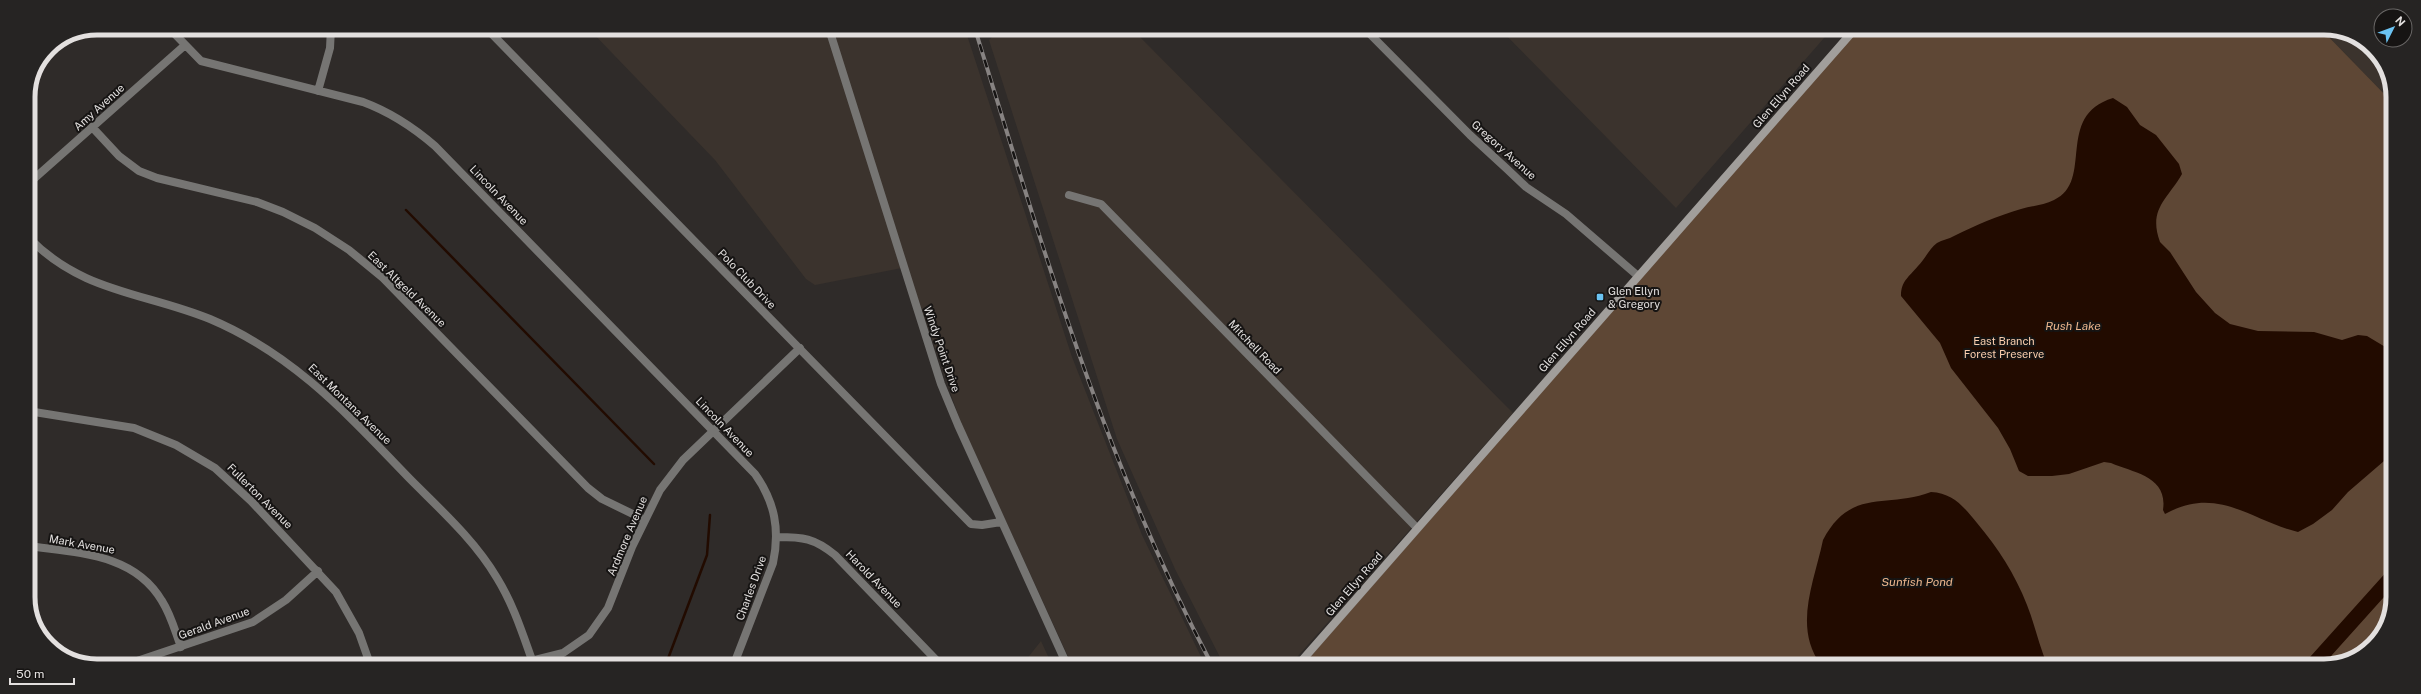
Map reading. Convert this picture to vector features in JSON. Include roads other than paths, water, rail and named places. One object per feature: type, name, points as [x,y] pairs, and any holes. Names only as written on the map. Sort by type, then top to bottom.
[{"type":"street","name":"Lincoln Avenue","points":[[175,35],[184,46],[201,61],[351,98],[379,108],[404,122],[427,139],[755,474]]},
{"type":"street","points":[[318,91],[330,48],[331,35]]},
{"type":"street","name":"Polo Club Drive","points":[[493,35],[971,524],[982,525],[1002,522]]},
{"type":"street","name":"Windy Point Drive","points":[[831,35],[926,338],[958,425],[1064,659]]},
{"type":"street","name":"Gregory Avenue","points":[[1371,35],[1470,135],[1526,187],[1566,214],[1638,276]]},
{"type":"street","name":"Glen Ellyn Road","points":[[1303,659],[1850,35]]},
{"type":"street","name":"Amy Avenue","points":[[35,178],[184,46]]},
{"type":"street","name":"East Altgeld Avenue","points":[[92,127],[119,156],[145,174],[243,198],[283,212],[315,228],[349,250],[383,278],[588,488],[602,499],[645,520]]},
{"type":"street","name":"Mitchell Road","points":[[1069,195],[1101,204],[1417,528]]},
{"type":"street","name":"East Montana Avenue","points":[[35,243],[60,264],[93,282],[133,296],[194,313],[221,324],[266,348],[308,378],[335,403],[475,548],[506,594],[517,616],[532,659]]},
{"type":"street","name":"Ardmore Avenue","points":[[536,659],[563,653],[570,649],[582,641],[600,622],[608,608],[650,507],[673,472],[800,348]]},
{"type":"street","name":"Fullerton Avenue","points":[[35,412],[134,428],[186,450],[229,479],[318,571],[336,592],[351,616],[368,659]]},
{"type":"street","name":"Charles Drive","points":[[739,659],[773,562],[777,537],[771,503],[764,487],[755,474]]},
{"type":"street","name":"Harold Avenue","points":[[777,537],[801,537],[820,543],[835,555],[935,659]]},
{"type":"street","name":"Mark Avenue","points":[[35,547],[103,557],[132,570],[150,585],[162,600],[181,646]]},
{"type":"street","name":"Gerald Avenue","points":[[143,659],[253,622],[282,603],[318,571]]},
{"type":"water","name":"Rush Lake","points":[[2113,98],[2127,107],[2140,125],[2156,135],[2179,164],[2182,174],[2161,205],[2156,221],[2157,231],[2160,242],[2170,252],[2196,292],[2215,313],[2230,324],[2258,331],[2314,332],[2342,340],[2358,335],[2367,336],[2386,347],[2386,459],[2348,492],[2332,510],[2313,524],[2298,532],[2281,527],[2249,513],[2217,504],[2201,503],[2184,506],[2165,514],[2163,510],[2163,499],[2160,490],[2155,483],[2139,473],[2111,463],[2104,462],[2069,474],[2052,476],[2028,476],[2019,471],[2010,449],[1998,428],[1951,368],[1940,343],[1901,296],[1902,287],[1906,280],[1937,243],[1979,224],[2021,209],[2050,202],[2066,191],[2072,179],[2079,133],[2085,119],[2095,107]]},
{"type":"water","name":"Sunfish Pond","points":[[1931,492],[1946,495],[1952,498],[1963,506],[1985,532],[2011,572],[2022,594],[2045,659],[1818,659],[1808,635],[1807,620],[1811,588],[1823,540],[1834,523],[1845,513],[1858,506],[1871,502],[1915,497]]},
{"type":"waterway","points":[[406,210],[654,464]]},
{"type":"waterway","points":[[668,659],[707,555],[710,515]]},
{"type":"waterway","points":[[2318,659],[2386,584]]},
{"type":"railway","points":[[977,35],[1051,273],[1107,432],[1139,510],[1174,588],[1209,659]]},
{"type":"place","name":"Glen Ellyn & Gregory","points":[[1600,297]]},
{"type":"park label","name":"East Branch Forest Preserve","points":[[2004,347]]}]
